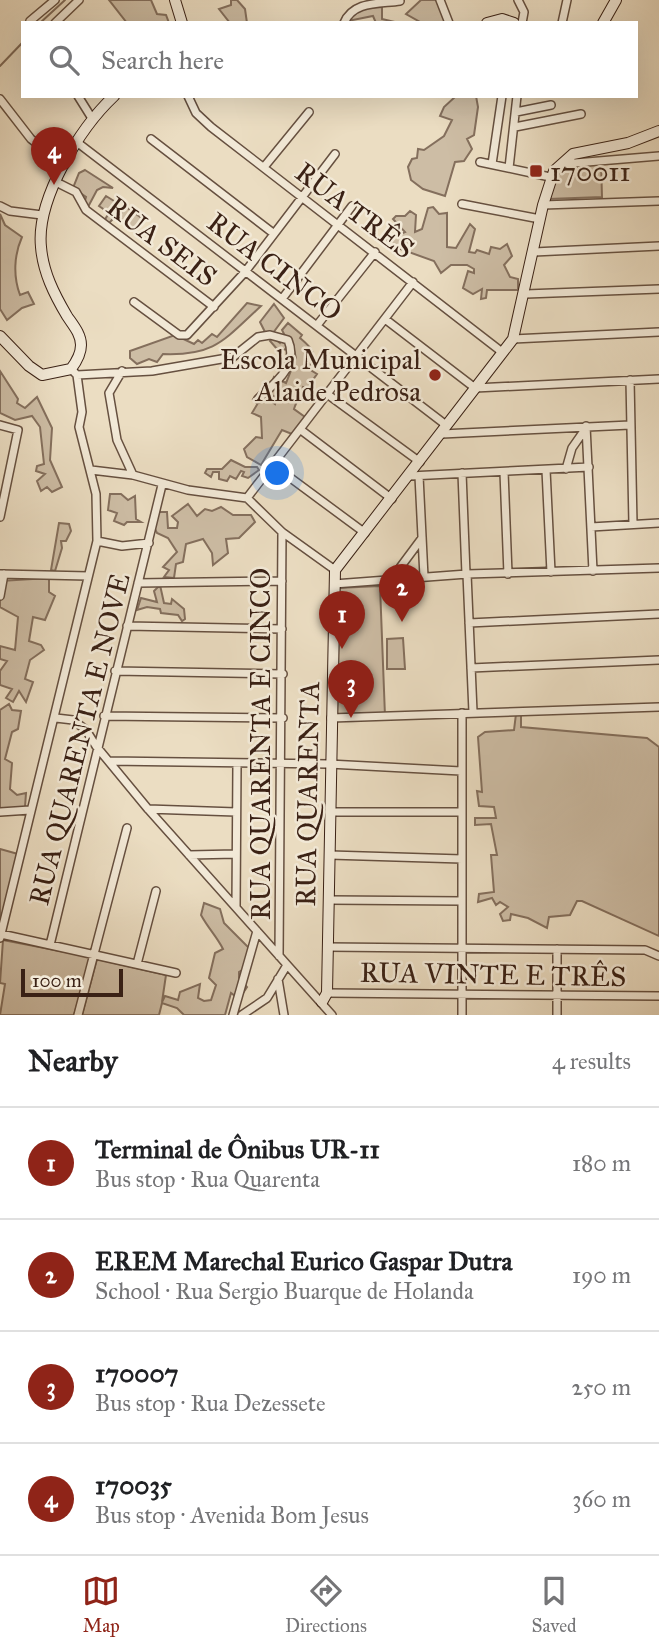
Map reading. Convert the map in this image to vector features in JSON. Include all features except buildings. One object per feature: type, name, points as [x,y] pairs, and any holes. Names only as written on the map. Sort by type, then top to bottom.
[{"type":"street","points":[[30,21],[55,0]]},
{"type":"street","points":[[57,21],[79,0]]},
{"type":"street","points":[[175,0],[181,21]]},
{"type":"street","points":[[440,0],[448,21]]},
{"type":"street","points":[[518,0],[524,12],[522,21]]},
{"type":"street","points":[[562,21],[567,0]]},
{"type":"street","points":[[604,21],[616,0]]},
{"type":"street","points":[[345,21],[348,12],[357,7],[400,1]]},
{"type":"street","points":[[79,98],[93,120]]},
{"type":"street","points":[[112,98],[78,143],[56,182],[42,215],[40,246],[46,274],[80,340],[80,354],[74,372],[82,412],[79,427],[91,470],[98,510],[97,541],[1,936],[176,973]]},
{"type":"street","name":"RUA TRÊS","points":[[189,98],[203,120],[502,352]]},
{"type":"street","points":[[492,164],[502,98]]},
{"type":"street","points":[[509,167],[517,98]]},
{"type":"street","points":[[0,99],[31,139],[65,165]]},
{"type":"street","points":[[516,112],[551,105]]},
{"type":"street","points":[[264,167],[309,112]]},
{"type":"street","points":[[515,127],[581,114]]},
{"type":"street","points":[[91,470],[133,475],[162,485],[247,498],[282,533],[335,570],[414,476],[420,462],[513,339],[526,294],[550,177],[559,164],[573,154],[628,143],[659,131]]},
{"type":"street","points":[[151,139],[273,233]]},
{"type":"street","name":"RUA CINCO","points":[[78,143],[245,272],[357,354],[444,429]]},
{"type":"street","points":[[134,302],[179,335],[187,335],[245,272],[335,155]]},
{"type":"street","points":[[559,164],[659,156]]},
{"type":"street","points":[[480,162],[550,177]]},
{"type":"street","name":"RUA SEIS","points":[[56,182],[76,192],[86,210],[214,307]]},
{"type":"street","points":[[543,205],[659,201]]},
{"type":"street","points":[[462,204],[540,219]]},
{"type":"street","points":[[0,206],[10,211],[42,215]]},
{"type":"street","points":[[282,299],[352,206]]},
{"type":"street","points":[[534,252],[659,246]]},
{"type":"street","points":[[318,324],[375,252]]},
{"type":"street","points":[[247,498],[413,282]]},
{"type":"street","points":[[526,294],[659,289]]},
{"type":"street","points":[[385,319],[475,388],[659,379]]},
{"type":"street","points":[[513,339],[659,332]]},
{"type":"street","points":[[0,336],[18,356],[42,375],[152,370],[233,357],[258,337],[279,335],[288,340],[292,350],[289,366],[258,399]]},
{"type":"street","points":[[122,371],[108,393],[117,440],[133,475]]},
{"type":"street","points":[[630,380],[633,524]]},
{"type":"street","points":[[327,394],[420,462]]},
{"type":"street","points":[[0,425],[18,430],[0,517]]},
{"type":"street","points":[[444,429],[630,425]]},
{"type":"street","points":[[586,427],[593,571]]},
{"type":"street","points":[[566,468],[572,448],[586,427]]},
{"type":"street","points":[[301,430],[392,499]]},
{"type":"street","points":[[273,465],[365,533]]},
{"type":"street","points":[[414,476],[589,467]]},
{"type":"street","points":[[0,469],[11,472]]},
{"type":"street","points":[[546,470],[551,572]]},
{"type":"street","points":[[504,472],[508,574]]},
{"type":"street","points":[[462,473],[473,712]]},
{"type":"street","points":[[414,476],[424,577]]},
{"type":"street","name":"RUA QUARENTA E NOVE","points":[[50,945],[96,747],[162,485]]},
{"type":"street","points":[[591,527],[659,523]]},
{"type":"street","name":"RUA QUARENTA E CINCO","points":[[279,956],[283,718],[282,533]]},
{"type":"street","points":[[390,581],[422,538]]},
{"type":"street","name":"RUA QUARENTA E NOVE","points":[[97,541],[122,546],[149,542]]},
{"type":"street","points":[[334,584],[424,577],[659,568]]},
{"type":"street","name":"RUA QUARENTA","points":[[324,998],[329,900],[329,764],[335,570]]},
{"type":"street","points":[[0,596],[2,574],[88,576]]},
{"type":"street","points":[[138,583],[282,581]]},
{"type":"street","points":[[469,623],[659,614]]},
{"type":"street","points":[[127,626],[282,629]]},
{"type":"street","points":[[471,668],[659,660]]},
{"type":"street","points":[[116,671],[283,674]]},
{"type":"street","points":[[331,718],[659,707]]},
{"type":"street","points":[[462,713],[462,1015]]},
{"type":"street","points":[[104,716],[283,718]]},
{"type":"street","points":[[56,718],[78,723],[148,809],[287,965],[324,998],[332,1015]]},
{"type":"street","points":[[109,761],[329,764],[461,771]]},
{"type":"street","points":[[236,907],[237,764]]},
{"type":"street","points":[[148,809],[236,812]]},
{"type":"street","points":[[0,812],[30,810]]},
{"type":"street","points":[[329,812],[462,812]]},
{"type":"street","points":[[78,1015],[127,828]]},
{"type":"street","points":[[189,855],[236,854]]},
{"type":"street","points":[[330,855],[462,859]]},
{"type":"street","points":[[137,964],[156,891]]},
{"type":"street","points":[[329,900],[462,901]]},
{"type":"street","points":[[233,1015],[257,931]]},
{"type":"street","points":[[327,947],[645,950],[659,956]]},
{"type":"street","points":[[557,949],[558,1015]]},
{"type":"street","points":[[242,1015],[267,998],[287,965]]},
{"type":"street","points":[[278,978],[284,1015]]},
{"type":"street","name":"RUA VINTE E TRÊS","points":[[324,998],[462,995],[659,996]]},
{"type":"shaded area","points":[[109,0],[151,0],[157,14],[166,15],[168,21],[125,21]]},
{"type":"shaded area","points":[[231,0],[237,0],[245,9],[247,21],[228,21],[219,9],[231,5]]},
{"type":"shaded area","points":[[421,0],[440,0],[450,21],[418,21],[406,14]]},
{"type":"shaded area","points":[[382,7],[382,19],[390,21],[375,21],[373,16],[348,21],[360,8]]},
{"type":"shaded area","points":[[454,98],[476,98],[478,107],[474,135],[467,139],[472,149],[464,161],[455,162],[445,196],[423,189],[411,180],[408,167],[412,159],[417,158],[418,149],[424,150],[444,136],[452,120],[440,116],[444,107]]},
{"type":"shaded area","points":[[601,161],[602,197],[548,199],[559,167]]},
{"type":"shaded area","points":[[85,170],[113,188],[103,187],[97,190],[88,207],[84,204],[86,197],[73,188],[79,173]]},
{"type":"shaded area","points":[[106,196],[119,204],[117,208],[122,212],[126,207],[143,219],[136,229],[114,218],[107,225],[104,221],[109,213],[99,206]]},
{"type":"shaded area","points":[[433,207],[439,214],[447,213],[447,247],[456,248],[470,224],[475,229],[469,252],[475,253],[477,250],[489,254],[491,247],[500,249],[507,244],[512,256],[504,265],[510,277],[518,279],[518,290],[487,290],[486,298],[481,299],[482,289],[473,294],[463,288],[468,271],[474,273],[474,269],[467,265],[451,265],[441,273],[434,261],[389,245],[387,239],[405,232],[393,219],[396,216],[405,216],[410,211],[416,215],[415,232],[422,229],[428,208]]},
{"type":"shaded area","points":[[0,214],[5,225],[22,237],[16,258],[16,280],[20,295],[28,292],[34,304],[22,308],[7,320],[0,309]]},
{"type":"shaded area","points":[[247,303],[261,306],[218,344],[195,352],[163,354],[157,362],[149,359],[137,364],[130,358],[130,351],[175,335],[194,344],[198,340],[202,343],[212,334],[217,337]]},
{"type":"shaded area","points":[[274,304],[284,318],[273,333],[265,332],[260,322]]},
{"type":"shaded area","points":[[288,323],[302,335],[300,338],[311,348],[313,358],[309,369],[317,374],[307,388],[303,387],[294,409],[305,417],[292,434],[282,430],[261,465],[247,457],[244,449],[256,437],[262,438],[261,417],[252,413],[258,403],[253,399],[259,392],[275,404],[277,397],[267,394],[274,377],[286,383],[296,358],[294,350],[277,349],[270,341],[273,337],[280,343],[285,336],[282,330]]},
{"type":"shaded area","points":[[0,371],[18,399],[17,403],[25,408],[37,397],[52,428],[50,460],[62,487],[52,492],[47,487],[41,491],[37,481],[45,474],[36,471],[37,466],[44,464],[40,427],[32,416],[15,420],[0,413]]},
{"type":"shaded area","points":[[231,460],[245,467],[257,467],[259,470],[248,478],[242,476],[244,472],[241,471],[236,479],[230,476],[227,481],[219,479],[219,472],[213,472],[211,477],[205,473],[207,469],[222,469]]},
{"type":"shaded area","points":[[110,494],[121,494],[128,500],[135,496],[136,519],[141,522],[127,522],[124,525],[114,521],[117,513],[108,510]]},
{"type":"shaded area","points":[[188,504],[197,516],[205,509],[212,511],[221,507],[233,515],[251,515],[255,522],[239,538],[226,539],[228,553],[213,565],[212,553],[203,539],[186,544],[183,562],[176,564],[174,578],[164,577],[169,570],[163,567],[177,552],[168,538],[157,533],[151,521],[156,512],[167,512],[168,528],[177,528],[178,522],[172,516]]},
{"type":"shaded area","points":[[59,523],[69,524],[71,531],[66,541],[61,541],[62,548],[55,571],[51,570]]},
{"type":"shaded area","points":[[49,578],[49,592],[55,596],[45,620],[33,617],[29,641],[41,645],[44,650],[30,660],[25,679],[33,682],[26,702],[19,691],[13,702],[6,698],[12,689],[0,685],[0,671],[7,661],[0,659],[0,646],[15,650],[18,617],[0,607],[0,581]]},
{"type":"shaded area","points":[[160,585],[164,603],[171,604],[172,599],[184,609],[185,619],[182,621],[178,615],[161,613],[160,609],[147,607],[137,610],[141,598],[157,602],[154,591]]},
{"type":"shaded area","points":[[380,586],[385,716],[337,715],[337,588]]},
{"type":"shaded area","points":[[403,638],[405,669],[387,669],[387,639]]},
{"type":"shaded area","points":[[9,704],[12,710],[21,711],[18,729],[12,732],[5,759],[12,763],[10,789],[17,795],[26,793],[25,807],[0,810],[0,710]]},
{"type":"shaded area","points":[[516,714],[521,715],[521,727],[647,738],[659,747],[659,936],[582,901],[577,901],[570,915],[549,917],[547,928],[528,918],[511,914],[510,920],[503,921],[500,914],[508,907],[500,902],[496,905],[492,898],[478,902],[479,894],[494,892],[491,855],[497,855],[491,824],[475,825],[475,818],[496,818],[494,807],[479,806],[477,791],[482,792],[478,737],[485,732],[514,730]]},
{"type":"shaded area","points":[[0,849],[18,854],[0,941]]},
{"type":"shaded area","points":[[204,903],[220,909],[224,923],[251,950],[247,967],[239,972],[239,978],[247,987],[239,999],[231,993],[225,1015],[184,1015],[177,1008],[162,1003],[159,1015],[82,1015],[97,959],[166,975],[162,1002],[165,996],[178,1000],[180,992],[200,984],[198,998],[211,1000],[216,985],[209,978],[215,953],[223,949],[201,915]]},
{"type":"shaded area","points":[[3,940],[91,957],[74,1015],[0,1015],[5,984],[0,983]]},
{"type":"waterway","points":[[42,21],[65,0]]},
{"type":"waterway","points":[[0,66],[21,44]]},
{"type":"place","name":"170011","points":[[536,171]]},
{"type":"place","name":"170035","points":[[54,185]]},
{"type":"place","name":"Escola Municipal Alaide Pedrosa","points":[[435,375]]},
{"type":"place","name":"EREM Marechal Eurico Gaspar Dutra","points":[[402,622]]},
{"type":"place","name":"Terminal de Ônibus UR-11","points":[[342,649]]},
{"type":"place","name":"170007","points":[[351,718]]}]
